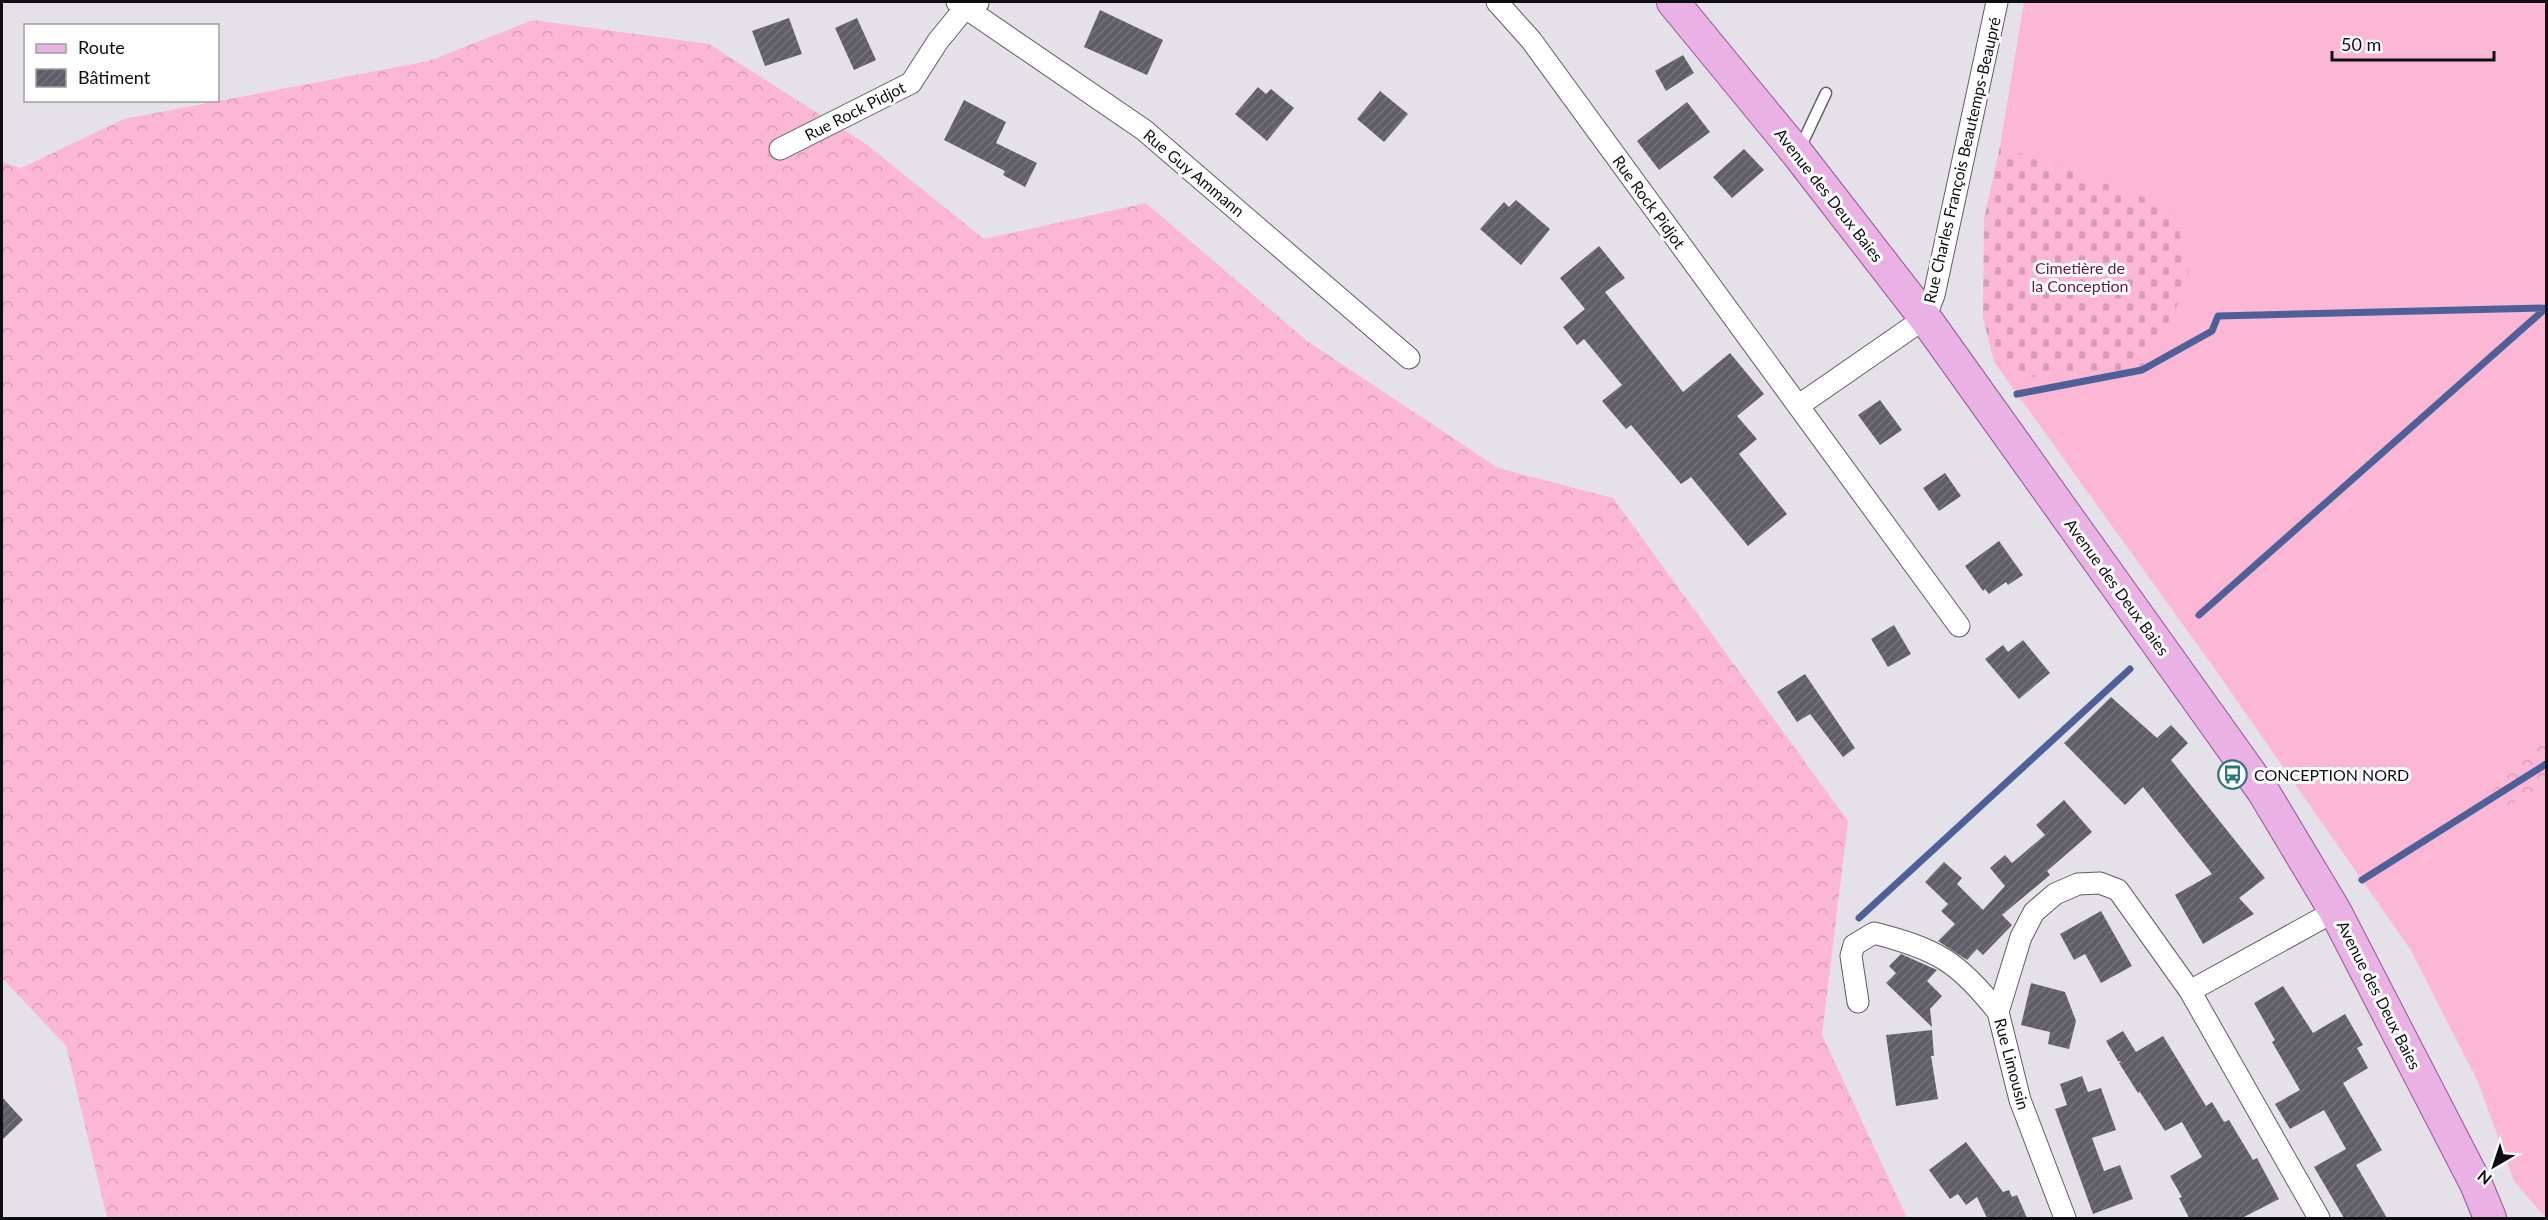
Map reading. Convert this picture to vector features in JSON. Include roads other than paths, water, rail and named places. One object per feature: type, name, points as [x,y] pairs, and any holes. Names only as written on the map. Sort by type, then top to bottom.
[{"type":"main road","name":"Avenue des Deux Baies","points":[[1672,2],[1797,153],[1925,318],[2263,790],[2335,911],[2471,1174],[2490,1218]]},
{"type":"street","name":"Rue Rock Pidjot","points":[[1497,2],[1531,39],[1959,626]]},
{"type":"street","name":"Rue Charles François Beautemps-Beaupré","points":[[1925,318],[1934,296],[1997,2]]},
{"type":"street","name":"Rue Rock Pidjot","points":[[780,149],[911,83],[938,41],[968,4]]},
{"type":"street","name":"Rue Guy Ammann","points":[[968,4],[1144,130],[1410,358]]},
{"type":"street","points":[[1798,406],[1925,318]]},
{"type":"street","name":"Rue Limousin","points":[[2065,1218],[2020,1100],[1998,1012],[2020,937],[2034,912],[2055,894],[2078,884],[2100,883],[2118,890],[2190,991],[2319,1218]]},
{"type":"street","points":[[2190,991],[2335,911]]},
{"type":"street","points":[[1858,1002],[1851,956],[1854,945],[1874,933],[1923,947],[1950,961],[1973,980],[1998,1012]]},
{"type":"lane","points":[[1797,153],[1826,93]]},
{"type":"waterway","points":[[2017,394],[2142,370],[2212,331],[2218,316],[2546,308]]},
{"type":"waterway","points":[[2199,615],[2546,308]]},
{"type":"waterway","points":[[1859,918],[2130,669]]},
{"type":"waterway","points":[[2362,880],[2546,764]]},
{"type":"place","name":"CONCEPTION NORD","points":[[2233,775]]},
{"type":"park label","name":"Cimetière de la Conception","points":[[2080,277]]}]
